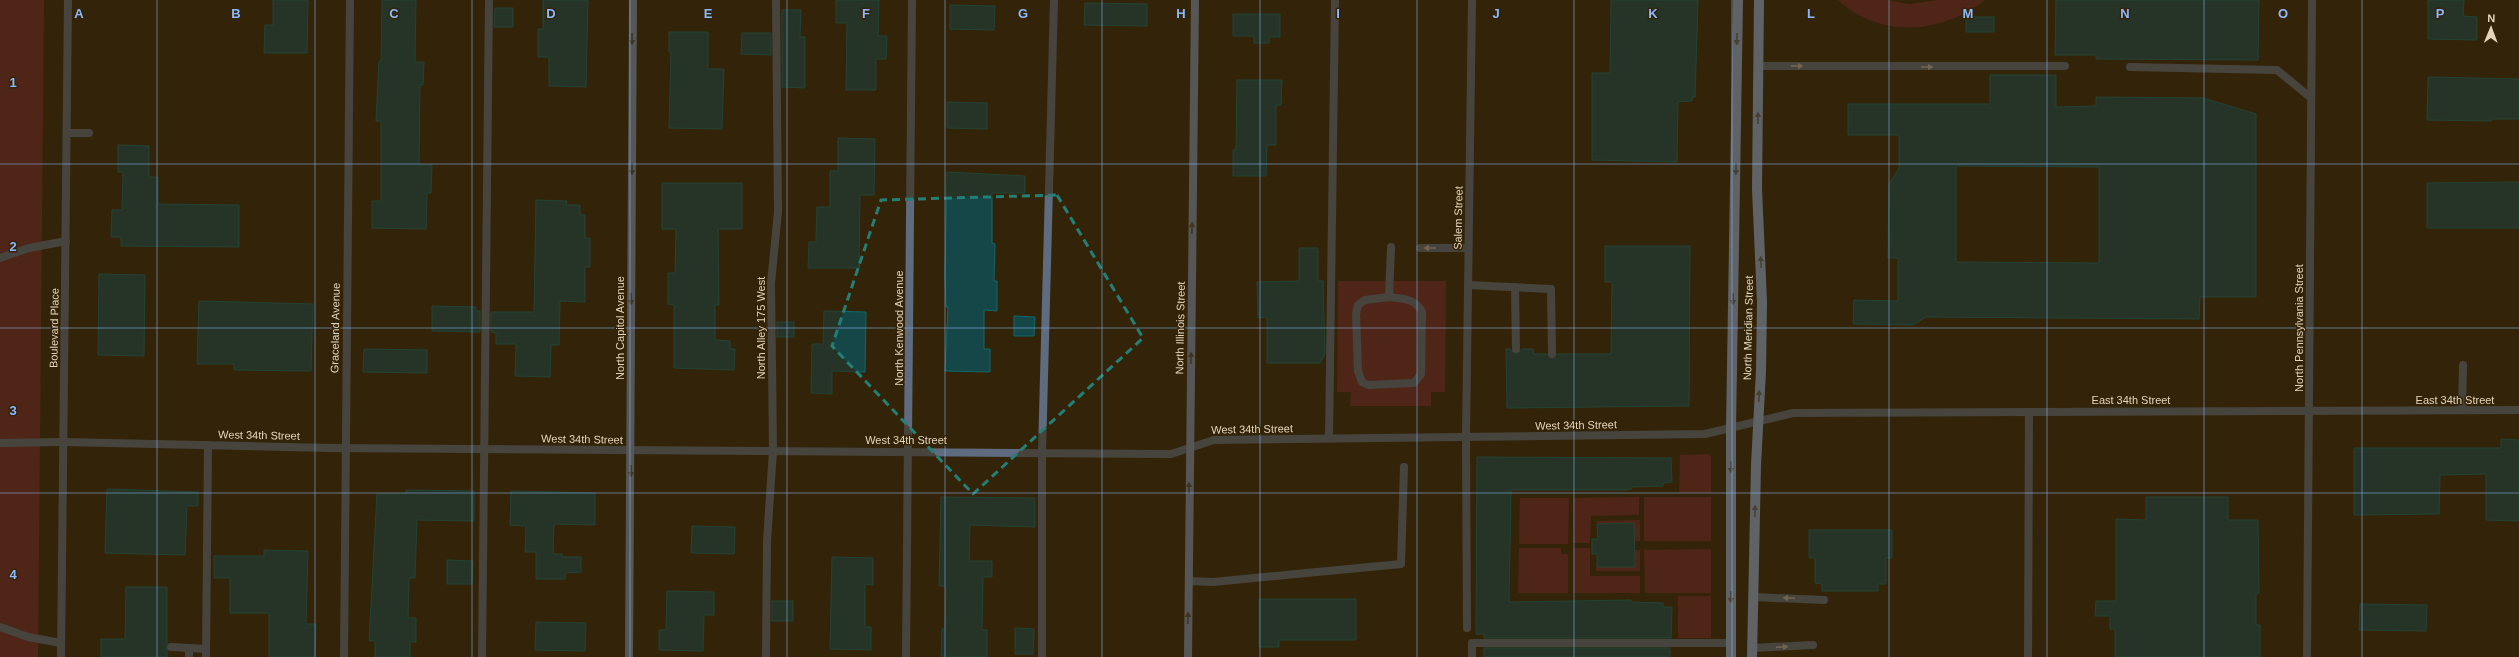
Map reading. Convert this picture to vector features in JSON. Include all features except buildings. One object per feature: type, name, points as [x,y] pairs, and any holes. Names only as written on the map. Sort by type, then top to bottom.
[{"type":"main road","name":"North Capitol Avenue","points":[[629,657],[633,0]]},
{"type":"main road","name":"North Illinois Street","points":[[1188,657],[1195,0]]},
{"type":"main road","name":"North Meridian Street","points":[[1730,657],[1731,428],[1738,0]]},
{"type":"main road","name":"North Meridian Street","points":[[1752,653],[1752,597],[1762,302],[1757,189],[1759,0]]},
{"type":"street","name":"Boulevard Place","points":[[61,657],[68,0]]},
{"type":"street","name":"Graceland Avenue","points":[[344,657],[350,0]]},
{"type":"street","points":[[482,657],[489,0]]},
{"type":"street","name":"North Alley 175 West","points":[[766,657],[767,542],[773,450],[771,283],[778,212],[776,0]]},
{"type":"street","name":"North Kenwood Avenue","points":[[906,657],[912,0]]},
{"type":"street","points":[[1042,657],[1042,452],[1054,0]]},
{"type":"street","points":[[1329,438],[1335,0]]},
{"type":"street","name":"Salem Street","points":[[1467,628],[1466,437],[1472,0]]},
{"type":"street","name":"North Pennsylvania Street","points":[[2307,657],[2312,0]]},
{"type":"street","points":[[1758,66],[2065,66]]},
{"type":"street","points":[[2130,67],[2276,70],[2311,98]]},
{"type":"street","points":[[67,133],[89,133]]},
{"type":"street","points":[[0,258],[29,248],[66,240]]},
{"type":"street","points":[[1389,297],[1391,247]]},
{"type":"street","points":[[1420,248],[1468,248]]},
{"type":"street","points":[[1468,285],[1551,289],[1552,354]]},
{"type":"street","points":[[1515,287],[1516,349]]},
{"type":"street","points":[[1389,297],[1413,300],[1419,304],[1422,312],[1421,374],[1414,383],[1368,385],[1362,382],[1358,371],[1356,314],[1358,304],[1365,300],[1389,297]]},
{"type":"street","points":[[2462,410],[2463,365]]},
{"type":"street","name":"East 34th Street","points":[[1745,424],[1793,413],[2519,410]]},
{"type":"street","points":[[2028,657],[2029,412]]},
{"type":"street","name":"West 34th Street","points":[[0,443],[64,442],[484,449],[1172,454],[1214,440],[1705,434],[1745,424]]},
{"type":"street","points":[[171,647],[189,648],[206,653],[208,444]]},
{"type":"street","points":[[1189,581],[1213,582],[1401,564],[1404,467]]},
{"type":"street","points":[[1752,597],[1824,600]]},
{"type":"street","points":[[0,627],[28,637],[61,643]]},
{"type":"street","points":[[1472,657],[1472,643],[1731,644]]},
{"type":"street","points":[[1752,653],[1813,645]]},
{"type":"street","points":[[189,648],[189,657]]},
{"type":"highlighted area","points":[[1057,195],[1143,338],[973,494],[832,346],[881,200]]},
{"type":"shaded area","points":[[0,0],[44,0],[38,657],[0,657]]},
{"type":"shaded area","points":[[1838,0],[1886,0],[1909,4],[1939,0],[1985,0],[1950,20],[1931,25],[1911,27],[1892,26],[1873,21],[1855,13]]},
{"type":"shaded area","points":[[1338,281],[1446,281],[1445,392],[1431,392],[1431,406],[1350,406],[1351,392],[1337,392]]},
{"type":"shaded area","points":[[1708,454],[1711,457],[1711,493],[1679,493],[1680,455]]},
{"type":"shaded area","points":[[1639,497],[1639,515],[1591,516],[1590,543],[1573,543],[1573,498]]},
{"type":"shaded area","points":[[1644,497],[1711,497],[1711,541],[1644,541]]},
{"type":"shaded area","points":[[1520,498],[1569,498],[1568,544],[1519,544]]},
{"type":"shaded area","points":[[1640,520],[1640,541],[1634,541],[1634,523],[1597,524],[1596,521]]},
{"type":"shaded area","points":[[1519,548],[1561,548],[1561,554],[1568,554],[1568,593],[1518,593]]},
{"type":"shaded area","points":[[1573,548],[1590,548],[1590,576],[1640,576],[1640,593],[1573,593]]},
{"type":"shaded area","points":[[1711,549],[1711,593],[1645,593],[1644,550]]},
{"type":"shaded area","points":[[1634,550],[1640,550],[1640,571],[1595,571],[1597,567],[1634,567]]},
{"type":"shaded area","points":[[1678,596],[1711,596],[1711,638],[1678,638]]}]
